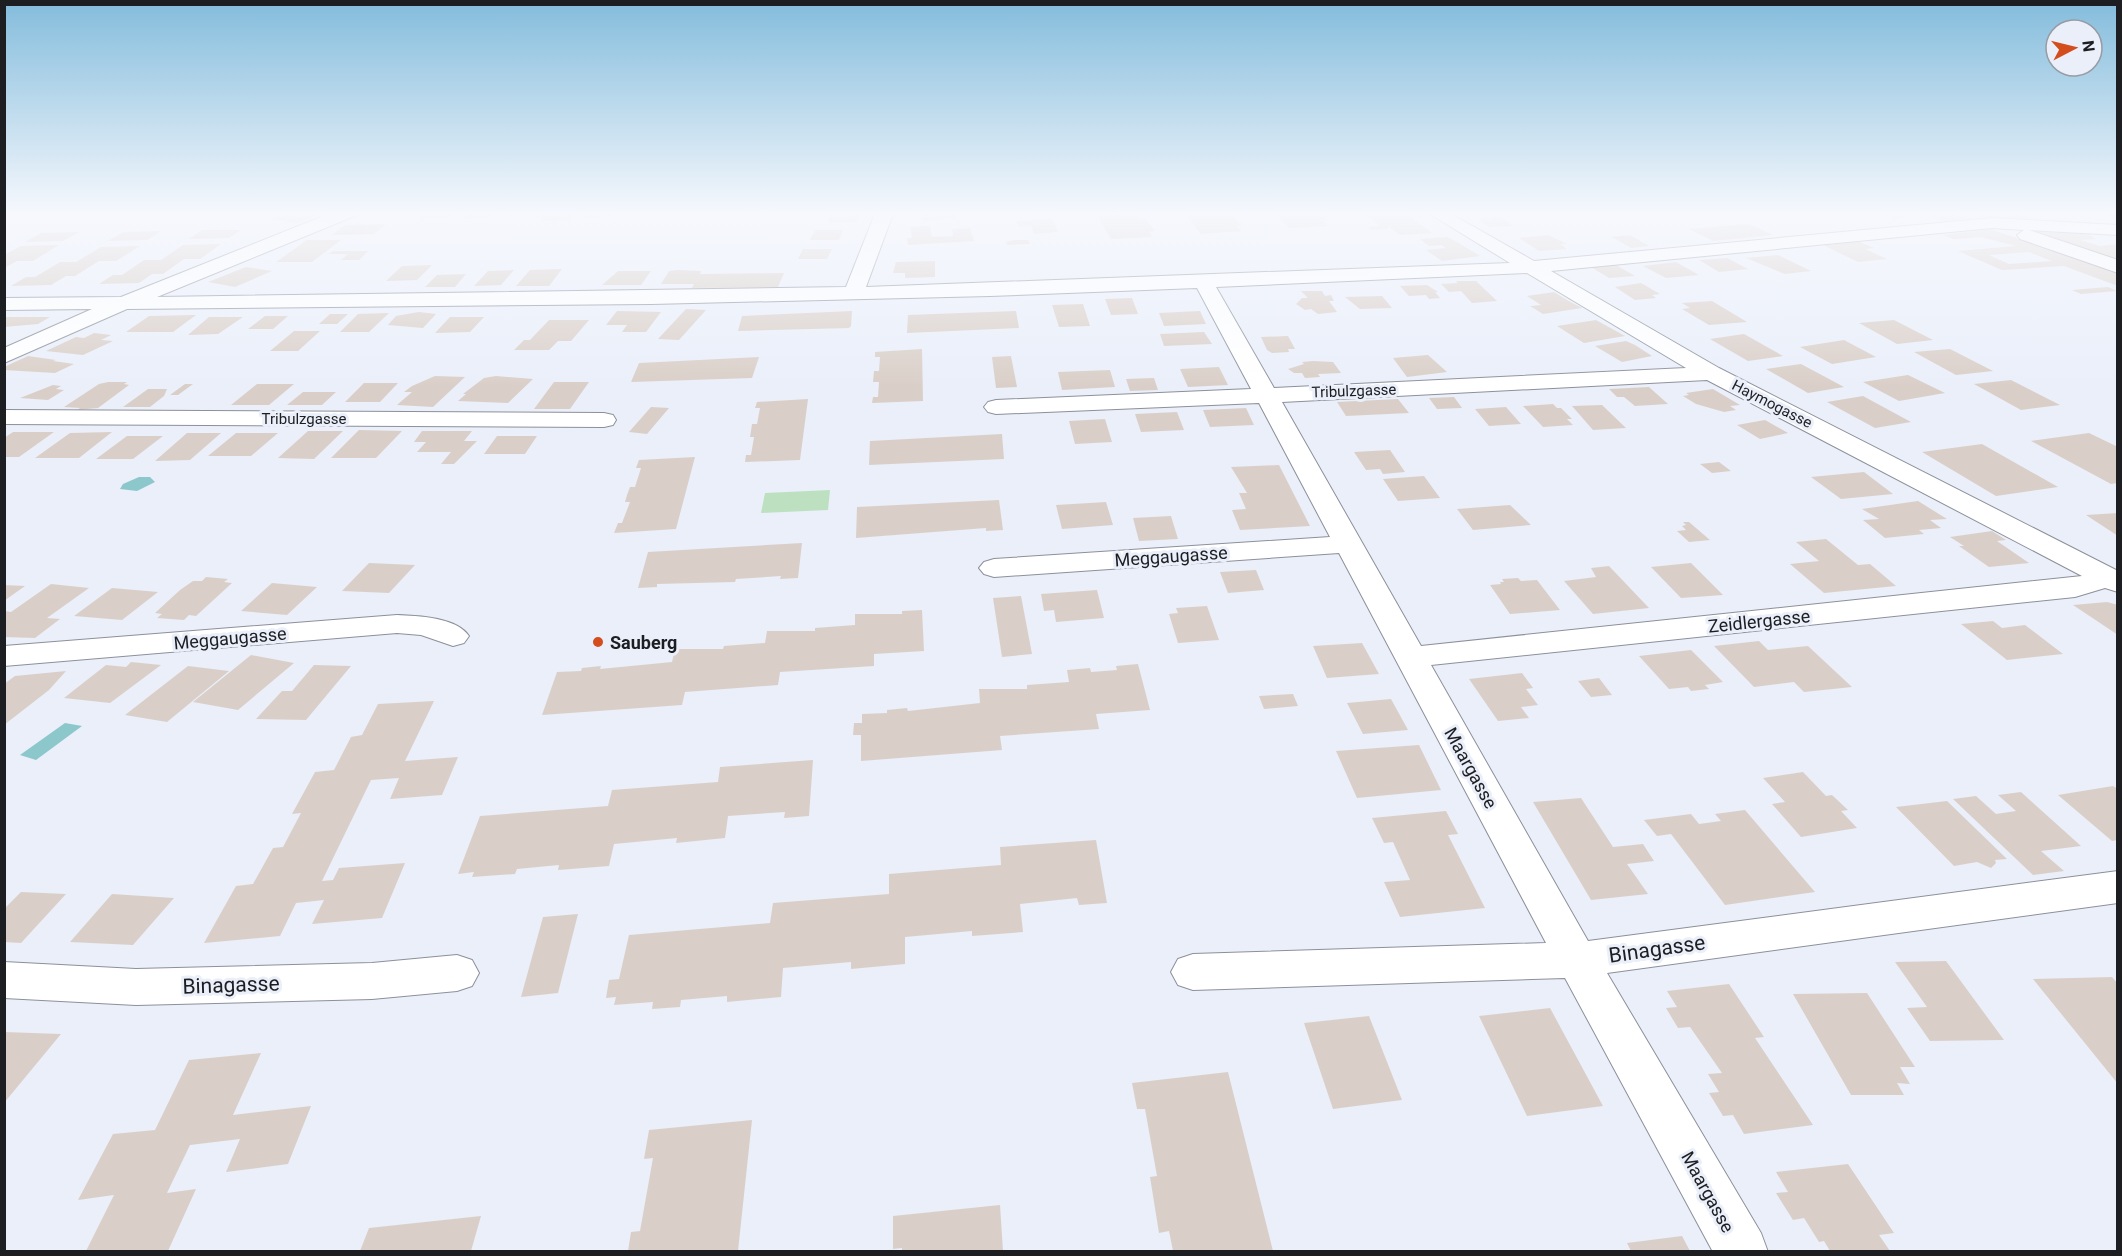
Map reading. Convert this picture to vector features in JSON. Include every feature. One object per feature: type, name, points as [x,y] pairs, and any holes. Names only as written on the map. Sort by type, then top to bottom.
[{"type":"street","points":[[4,356],[123,303],[206,270]]},
{"type":"street","points":[[854,294],[863,270]]},
{"type":"street","points":[[4,304],[854,294],[1492,270]]},
{"type":"street","name":"Haymogasse","points":[[1533,270],[1711,373],[2112,580]]},
{"type":"street","name":"Maargasse","points":[[1204,282],[1577,960],[1742,1251]]},
{"type":"street","name":"Tribulzgasse","points":[[996,407],[1711,373]]},
{"type":"street","name":"Tribulzgasse","points":[[4,417],[604,420]]},
{"type":"street","name":"Meggaugasse","points":[[994,568],[1347,544]]},
{"type":"street","name":"Zeidlergasse","points":[[1410,657],[2075,588],[2112,580]]},
{"type":"street","name":"Meggaugasse","points":[[4,656],[397,624],[415,624],[453,636]]},
{"type":"street","name":"Binagasse","points":[[1193,972],[1577,960],[2118,887]]},
{"type":"street","name":"Binagasse","points":[[4,980],[136,987],[372,981],[457,973]]},
{"type":"green space","points":[[830,490],[828,510],[761,513],[765,493]]},
{"type":"water","points":[[139,477],[150,477],[155,482],[137,491],[120,489],[123,484]]},
{"type":"water","points":[[65,723],[82,726],[36,760],[20,755]]},
{"type":"building","points":[[47,270],[85,270],[75,276],[66,276],[51,285],[11,286],[26,277],[35,277]]},
{"type":"building","points":[[130,270],[169,270],[163,274],[152,274],[139,283],[99,284],[113,275],[122,275]]},
{"type":"building","points":[[239,270],[272,271],[235,287],[208,282]]},
{"type":"building","points":[[398,270],[427,270],[417,280],[386,281]]},
{"type":"building","points":[[514,270],[501,285],[474,286],[488,271]]},
{"type":"building","points":[[530,270],[562,270],[549,286],[516,286]]},
{"type":"building","points":[[894,270],[935,270],[935,277],[905,278],[905,273],[893,273]]},
{"type":"building","points":[[1595,270],[1624,270],[1635,276],[1609,278]]},
{"type":"building","points":[[1650,270],[1689,270],[1699,275],[1666,278]]},
{"type":"building","points":[[1715,270],[1742,270],[1719,272]]},
{"type":"building","points":[[1774,270],[1811,271],[1785,274]]},
{"type":"building","points":[[2074,270],[2111,270],[2118,272],[2118,286]]},
{"type":"building","points":[[618,271],[651,271],[641,285],[602,285]]},
{"type":"building","points":[[669,271],[701,271],[700,274],[784,273],[778,287],[692,288],[694,284],[661,284]]},
{"type":"building","points":[[466,274],[455,287],[425,287],[437,275]]},
{"type":"building","points":[[1456,281],[1476,281],[1497,301],[1472,303],[1461,291],[1449,292],[1441,284],[1458,283]]},
{"type":"building","points":[[1641,283],[1660,294],[1652,295],[1656,298],[1635,300],[1615,287]]},
{"type":"building","points":[[1427,285],[1438,292],[1435,292],[1440,298],[1429,299],[1426,295],[1409,296],[1400,286]]},
{"type":"building","points":[[2108,287],[2117,291],[2081,294],[2072,290]]},
{"type":"building","points":[[1301,291],[1322,291],[1325,296],[1331,295],[1334,301],[1329,301],[1337,312],[1318,314],[1311,309],[1305,310],[1296,304],[1302,298],[1308,298]]},
{"type":"building","points":[[1554,292],[1582,308],[1543,314],[1530,306],[1541,305],[1527,296]]},
{"type":"building","points":[[1382,296],[1392,308],[1360,309],[1345,297]]},
{"type":"building","points":[[1132,298],[1138,314],[1111,315],[1105,299]]},
{"type":"building","points":[[1712,301],[1747,322],[1709,325],[1682,309],[1690,308],[1682,303]]},
{"type":"building","points":[[1083,304],[1090,326],[1059,327],[1052,305]]},
{"type":"building","points":[[686,309],[706,310],[679,340],[658,339]]},
{"type":"building","points":[[617,311],[661,312],[646,332],[622,332],[627,325],[606,325]]},
{"type":"building","points":[[852,311],[849,328],[738,331],[742,316]]},
{"type":"building","points":[[1016,311],[1019,328],[907,333],[908,315]]},
{"type":"building","points":[[1200,311],[1206,324],[1164,326],[1159,313]]},
{"type":"building","points":[[419,312],[436,314],[423,328],[388,325],[396,316]]},
{"type":"building","points":[[389,313],[369,332],[340,332],[358,314]]},
{"type":"building","points":[[330,314],[348,314],[337,324],[319,324]]},
{"type":"building","points":[[196,315],[173,332],[126,332],[149,316]]},
{"type":"building","points":[[265,316],[288,316],[273,329],[248,329]]},
{"type":"building","points":[[4,317],[50,317],[38,324],[4,327]]},
{"type":"building","points":[[209,317],[243,317],[218,334],[188,335]]},
{"type":"building","points":[[450,317],[484,317],[470,332],[435,333]]},
{"type":"building","points":[[549,320],[589,320],[571,341],[558,341],[549,350],[514,350],[524,340],[530,340]]},
{"type":"building","points":[[1596,320],[1625,336],[1584,343],[1557,326]]},
{"type":"building","points":[[1894,320],[1933,340],[1897,344],[1859,323]]},
{"type":"building","points":[[294,331],[320,331],[298,351],[270,351]]},
{"type":"building","points":[[1204,332],[1212,344],[1164,346],[1160,334]]},
{"type":"building","points":[[94,333],[111,335],[101,340],[113,341],[83,355],[46,351],[76,337],[84,338]]},
{"type":"building","points":[[1744,334],[1783,356],[1748,361],[1710,339]]},
{"type":"building","points":[[1288,336],[1295,349],[1288,349],[1289,352],[1272,353],[1267,350],[1261,337]]},
{"type":"building","points":[[1844,340],[1876,357],[1832,364],[1800,347]]},
{"type":"building","points":[[1626,341],[1652,356],[1622,362],[1595,346]]},
{"type":"building","points":[[922,349],[923,401],[872,403],[873,397],[878,397],[879,382],[873,382],[874,371],[879,371],[880,357],[875,357],[875,352]]},
{"type":"building","points":[[1950,349],[1993,371],[1956,375],[1914,352]]},
{"type":"building","points":[[1428,355],[1447,372],[1407,377],[1393,358]]},
{"type":"building","points":[[28,356],[74,364],[55,373],[4,370],[4,367]]},
{"type":"building","points":[[1011,356],[1017,387],[996,388],[992,357]]},
{"type":"building","points":[[759,357],[752,378],[631,382],[639,363]]},
{"type":"building","points":[[1302,362],[1333,362],[1341,373],[1318,374],[1320,377],[1305,378],[1302,373],[1294,373],[1288,369],[1304,364]]},
{"type":"building","points":[[1801,364],[1844,387],[1808,393],[1766,369]]},
{"type":"building","points":[[1219,367],[1228,385],[1188,387],[1180,369]]},
{"type":"building","points":[[1110,370],[1115,387],[1062,390],[1058,372]]},
{"type":"building","points":[[1908,375],[1945,393],[1899,401],[1863,382]]},
{"type":"building","points":[[435,376],[465,377],[433,407],[397,405],[412,392],[404,392]]},
{"type":"building","points":[[496,376],[533,379],[508,403],[458,401],[466,394],[463,394],[484,378]]},
{"type":"building","points":[[1154,378],[1158,390],[1130,391],[1126,379]]},
{"type":"building","points":[[2011,380],[2060,405],[2021,410],[1974,384]]},
{"type":"building","points":[[127,382],[124,384],[129,385],[98,408],[77,410],[80,408],[64,407],[99,384]]},
{"type":"building","points":[[554,382],[589,382],[570,409],[534,409]]},
{"type":"building","points":[[364,383],[398,383],[380,402],[345,402]]},
{"type":"building","points":[[185,384],[193,384],[178,395],[170,395]]},
{"type":"building","points":[[257,384],[294,384],[269,405],[231,405]]},
{"type":"building","points":[[53,385],[61,386],[56,389],[64,390],[48,400],[20,398]]},
{"type":"building","points":[[1649,387],[1668,404],[1635,406],[1624,397],[1617,397],[1609,389]]},
{"type":"building","points":[[148,389],[167,389],[164,396],[150,407],[123,407]]},
{"type":"building","points":[[1713,389],[1740,405],[1730,406],[1736,410],[1724,412],[1696,404],[1683,396],[1689,395],[1686,393]]},
{"type":"building","points":[[303,392],[336,392],[322,405],[287,405]]},
{"type":"building","points":[[1863,396],[1911,422],[1875,428],[1827,402]]},
{"type":"building","points":[[1454,397],[1462,408],[1437,409],[1429,398]]},
{"type":"building","points":[[808,399],[800,460],[745,462],[746,455],[751,455],[754,437],[750,437],[752,424],[757,424],[760,408],[755,408],[757,402]]},
{"type":"building","points":[[1398,399],[1409,413],[1346,416],[1337,402]]},
{"type":"building","points":[[1553,404],[1561,408],[1572,419],[1567,419],[1573,425],[1543,427],[1523,406]]},
{"type":"building","points":[[1602,405],[1626,428],[1593,430],[1572,406]]},
{"type":"building","points":[[651,407],[669,408],[647,434],[629,432]]},
{"type":"building","points":[[1506,407],[1521,424],[1489,426],[1475,409]]},
{"type":"building","points":[[1246,408],[1254,425],[1210,427],[1203,410]]},
{"type":"building","points":[[1177,412],[1184,430],[1141,432],[1135,414]]},
{"type":"building","points":[[1105,419],[1112,442],[1075,444],[1069,421]]},
{"type":"building","points":[[1765,420],[1788,433],[1760,439],[1737,425]]},
{"type":"building","points":[[359,430],[402,431],[376,458],[331,458]]},
{"type":"building","points":[[308,431],[343,431],[314,459],[278,458]]},
{"type":"building","points":[[422,431],[472,431],[464,441],[477,441],[454,464],[441,464],[451,452],[417,452],[426,442],[414,442]]},
{"type":"building","points":[[13,432],[54,432],[19,457],[4,457],[4,438]]},
{"type":"building","points":[[112,432],[79,458],[35,458],[70,433]]},
{"type":"building","points":[[187,433],[221,433],[190,460],[155,461]]},
{"type":"building","points":[[236,433],[278,433],[251,456],[208,456]]},
{"type":"building","points":[[2089,433],[2118,447],[2118,483],[2111,484],[2031,441]]},
{"type":"building","points":[[1002,434],[1004,459],[869,465],[870,441]]},
{"type":"building","points":[[127,436],[163,436],[133,459],[96,459]]},
{"type":"building","points":[[497,436],[537,436],[525,454],[484,454]]},
{"type":"building","points":[[1982,444],[2058,487],[1996,496],[1922,452]]},
{"type":"building","points":[[1390,450],[1405,472],[1383,474],[1380,469],[1366,470],[1354,452]]},
{"type":"building","points":[[695,457],[676,529],[614,533],[618,523],[622,523],[630,502],[625,502],[630,487],[635,487],[641,468],[636,468],[639,460]]},
{"type":"building","points":[[1719,462],[1731,471],[1712,473],[1700,464]]},
{"type":"building","points":[[1279,465],[1310,526],[1240,530],[1232,510],[1246,509],[1239,493],[1247,493],[1231,467]]},
{"type":"building","points":[[1864,472],[1893,494],[1841,499],[1811,477]]},
{"type":"building","points":[[1424,476],[1440,498],[1398,501],[1383,479]]},
{"type":"building","points":[[999,500],[1003,530],[986,531],[986,528],[856,538],[857,507]]},
{"type":"building","points":[[1918,501],[1947,519],[1930,520],[1941,528],[1919,530],[1924,534],[1885,538],[1863,520],[1879,519],[1862,509]]},
{"type":"building","points":[[1106,502],[1113,525],[1062,529],[1056,505]]},
{"type":"building","points":[[1510,505],[1531,525],[1473,530],[1457,509]]},
{"type":"building","points":[[2118,513],[2118,536],[2086,515]]},
{"type":"building","points":[[1171,516],[1178,539],[1139,541],[1133,518]]},
{"type":"building","points":[[1683,522],[1689,522],[1710,540],[1689,542],[1677,531],[1686,530],[1682,526],[1686,525]]},
{"type":"building","points":[[1992,531],[2006,540],[1997,541],[2029,563],[1989,567],[1950,537]]},
{"type":"building","points":[[1826,539],[1858,565],[1870,564],[1896,586],[1824,593],[1790,564],[1819,561],[1796,542]]},
{"type":"building","points":[[802,543],[798,578],[780,579],[781,576],[736,579],[735,582],[657,584],[657,587],[638,588],[648,552]]},
{"type":"building","points":[[369,563],[415,565],[389,593],[342,591]]},
{"type":"building","points":[[1691,563],[1723,595],[1681,598],[1651,567]]},
{"type":"building","points":[[1609,566],[1649,608],[1593,614],[1564,581],[1596,577],[1591,568]]},
{"type":"building","points":[[1256,570],[1264,590],[1228,593],[1220,572]]},
{"type":"building","points":[[206,577],[228,579],[224,582],[232,583],[196,616],[189,615],[184,620],[157,618],[162,614],[155,613],[180,590],[193,581],[202,581]]},
{"type":"building","points":[[1518,578],[1521,581],[1537,580],[1560,610],[1510,614],[1490,585],[1501,584],[1500,582],[1504,582],[1502,579]]},
{"type":"building","points":[[272,583],[317,587],[287,615],[241,611]]},
{"type":"building","points":[[51,584],[89,588],[47,618],[60,619],[35,638],[4,637],[4,611],[11,612]]},
{"type":"building","points":[[4,585],[25,586],[4,601]]},
{"type":"building","points":[[112,588],[158,592],[122,620],[74,616]]},
{"type":"building","points":[[1097,590],[1104,618],[1056,622],[1054,610],[1044,611],[1041,594]]},
{"type":"building","points":[[1021,596],[1032,654],[1002,657],[993,598]]},
{"type":"building","points":[[2107,602],[2118,605],[2118,635],[2073,605]]},
{"type":"building","points":[[1207,606],[1219,640],[1178,643],[1169,614],[1178,613],[1176,608]]},
{"type":"building","points":[[922,610],[924,651],[874,654],[874,666],[780,672],[778,685],[685,692],[682,705],[542,715],[557,672],[581,671],[582,668],[601,666],[600,669],[672,662],[675,649],[723,649],[724,646],[765,643],[767,631],[815,631],[815,628],[855,625],[855,614],[902,614],[902,611]]},
{"type":"building","points":[[1993,621],[2002,628],[2025,625],[2063,654],[2007,660],[1961,624]]},
{"type":"building","points":[[1759,641],[1768,650],[1808,646],[1852,687],[1804,692],[1794,682],[1754,687],[1714,646]]},
{"type":"building","points":[[1362,643],[1379,674],[1327,678],[1313,646]]},
{"type":"building","points":[[1691,650],[1723,682],[1705,685],[1709,689],[1691,691],[1688,687],[1669,689],[1639,656]]},
{"type":"building","points":[[251,655],[294,663],[238,710],[193,702]]},
{"type":"building","points":[[131,662],[161,665],[110,703],[64,698],[106,665],[126,667]]},
{"type":"building","points":[[1138,664],[1150,710],[1096,714],[1099,729],[1000,736],[1002,750],[861,761],[861,735],[853,735],[854,723],[862,723],[862,714],[980,703],[979,689],[1027,689],[1027,685],[1069,682],[1067,670],[1090,668],[1091,672],[1117,670],[1116,666]]},
{"type":"building","points":[[314,665],[351,666],[306,720],[256,719],[282,691],[292,691]]},
{"type":"building","points":[[188,666],[229,671],[167,722],[125,715]]},
{"type":"building","points":[[66,671],[49,690],[4,725],[4,684],[15,676]]},
{"type":"building","points":[[1522,673],[1533,688],[1526,689],[1538,705],[1521,707],[1529,718],[1498,721],[1469,679]]},
{"type":"building","points":[[1599,678],[1612,695],[1591,697],[1578,681]]},
{"type":"building","points":[[1293,694],[1298,706],[1264,709],[1259,696]]},
{"type":"building","points":[[1391,699],[1408,730],[1363,734],[1347,703]]},
{"type":"building","points":[[434,701],[405,761],[458,757],[442,795],[390,799],[399,778],[371,780],[322,881],[333,880],[339,868],[405,863],[382,918],[312,924],[324,900],[296,903],[280,936],[204,943],[236,886],[253,884],[273,848],[283,847],[301,813],[292,814],[315,772],[334,770],[351,737],[362,735],[378,704]]},
{"type":"building","points":[[1419,745],[1441,790],[1357,798],[1336,751]]},
{"type":"building","points":[[813,760],[809,816],[784,818],[785,812],[728,816],[725,838],[676,843],[677,838],[614,844],[609,866],[558,870],[559,865],[517,869],[515,874],[472,877],[474,872],[458,874],[480,816],[608,806],[612,790],[718,782],[720,767]]},
{"type":"building","points":[[1803,772],[1826,796],[1832,795],[1848,810],[1841,811],[1857,828],[1801,837],[1772,804],[1785,802],[1763,778]]},
{"type":"building","points":[[2113,786],[2118,789],[2118,840],[2112,841],[2058,795]]},
{"type":"building","points":[[2021,792],[2081,846],[2041,851],[2064,871],[2033,875],[1953,799],[1976,796],[1996,814],[2016,811],[1998,795]]},
{"type":"building","points":[[1581,798],[1613,847],[1643,844],[1654,861],[1627,864],[1648,894],[1591,900],[1533,802]]},
{"type":"building","points":[[1947,801],[2007,859],[1995,860],[1996,863],[1991,868],[1977,862],[1954,866],[1896,807]]},
{"type":"building","points":[[1745,810],[1815,892],[1725,905],[1671,834],[1657,836],[1644,820],[1691,814],[1699,824],[1721,821],[1715,814]]},
{"type":"building","points":[[1446,811],[1458,834],[1448,835],[1485,908],[1400,917],[1384,882],[1410,880],[1393,842],[1384,843],[1372,818]]},
{"type":"building","points":[[1096,840],[1107,903],[1079,905],[1077,898],[1020,904],[1023,932],[972,936],[972,931],[905,937],[905,964],[851,969],[851,962],[783,968],[781,997],[727,1002],[727,996],[681,1000],[680,1007],[652,1009],[653,1002],[614,1005],[616,997],[606,998],[609,980],[619,979],[629,935],[770,923],[773,903],[889,894],[889,874],[1001,865],[1000,847]]},
{"type":"building","points":[[21,892],[66,894],[21,943],[4,942],[4,909]]},
{"type":"building","points":[[112,894],[174,898],[133,945],[70,942]]},
{"type":"building","points":[[578,914],[558,993],[521,997],[543,917]]},
{"type":"building","points":[[1946,961],[2004,1040],[1930,1041],[1907,1008],[1927,1007],[1895,962]]},
{"type":"building","points":[[2112,977],[2118,984],[2118,1084],[2033,979]]},
{"type":"building","points":[[1729,984],[1764,1037],[1755,1038],[1813,1125],[1744,1134],[1733,1115],[1723,1116],[1709,1093],[1719,1092],[1708,1074],[1722,1073],[1690,1027],[1678,1028],[1666,1008],[1677,1007],[1667,991]]},
{"type":"building","points":[[1867,993],[1915,1067],[1900,1067],[1910,1084],[1897,1083],[1904,1095],[1851,1095],[1793,994]]},
{"type":"building","points":[[1550,1008],[1603,1106],[1527,1116],[1479,1016]]},
{"type":"building","points":[[1369,1016],[1402,1100],[1333,1109],[1304,1023]]},
{"type":"building","points":[[4,1032],[61,1034],[4,1103]]},
{"type":"building","points":[[261,1053],[233,1115],[311,1106],[288,1164],[226,1172],[240,1139],[190,1145],[167,1193],[196,1189],[168,1251],[86,1251],[114,1195],[78,1200],[113,1134],[155,1130],[189,1060]]},
{"type":"building","points":[[1228,1072],[1273,1251],[1173,1251],[1169,1231],[1159,1233],[1150,1177],[1157,1176],[1145,1109],[1137,1109],[1132,1083]]},
{"type":"building","points":[[752,1120],[738,1251],[628,1251],[631,1232],[640,1231],[653,1158],[644,1159],[649,1130]]},
{"type":"building","points":[[1848,1164],[1894,1233],[1879,1235],[1890,1251],[1830,1251],[1824,1241],[1819,1242],[1804,1218],[1793,1220],[1776,1193],[1788,1192],[1776,1172]]},
{"type":"building","points":[[1000,1205],[1003,1251],[902,1251],[902,1248],[893,1249],[893,1216]]},
{"type":"building","points":[[481,1216],[471,1251],[360,1251],[369,1228]]},
{"type":"building","points":[[1682,1236],[1690,1251],[1631,1251],[1627,1243]]},
{"type":"place","name":"Sauberg","points":[[598,642]]}]
